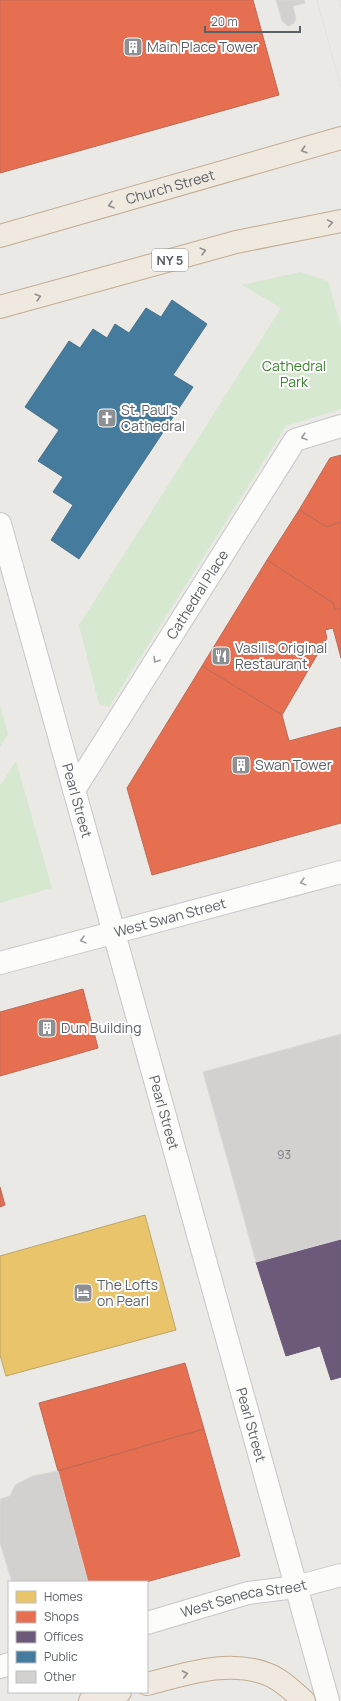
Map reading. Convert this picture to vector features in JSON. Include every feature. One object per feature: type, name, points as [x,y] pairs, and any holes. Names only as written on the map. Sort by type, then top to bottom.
[{"type":"highway","name":"Church Street","points":[[0,236],[341,138]]},
{"type":"highway","name":"NY 5","points":[[0,308],[236,242],[341,221]]},
{"type":"highway","points":[[148,1684],[212,1669],[236,1667],[268,1674],[291,1689],[304,1701]]},
{"type":"highway","points":[[90,1701],[117,1693]]},
{"type":"street","name":"Cathedral Place","points":[[74,790],[295,440],[341,426]]},
{"type":"street","name":"Pearl Street","points":[[0,524],[328,1701]]},
{"type":"street","name":"West Swan Street","points":[[0,963],[341,872]]},
{"type":"street","name":"West Seneca Street","points":[[148,1623],[248,1593],[296,1587],[341,1575]]},
{"type":"green space","name":"Cathedral Park","points":[[300,272],[328,281],[341,326],[341,409],[286,426],[109,707],[99,704],[79,625],[281,308],[242,285]]},
{"type":"green space","points":[[0,705],[8,734],[0,747]]},
{"type":"green space","points":[[16,761],[52,888],[0,903],[0,786]]},
{"type":"building: Homes","name":"The Lofts on Pearl","points":[[145,1215],[176,1330],[6,1376],[0,1355],[0,1256]]},
{"type":"building: Shops","name":"Main Place Tower","points":[[0,0],[253,0],[279,95],[0,173]]},
{"type":"building: Shops","points":[[341,455],[341,522],[327,527],[299,510],[330,458]]},
{"type":"building: Shops","points":[[299,510],[327,527],[341,522],[341,608],[335,610],[333,603],[267,560]]},
{"type":"building: Shops","points":[[267,560],[333,603],[335,610],[341,608],[341,658],[333,628],[325,630],[327,638],[282,715],[202,666]]},
{"type":"building: Shops","name":"Swan Tower","points":[[202,666],[282,715],[289,741],[341,727],[341,823],[152,875],[127,788]]},
{"type":"building: Shops","name":"Dun Building","points":[[83,989],[98,1048],[0,1076],[0,1012]]},
{"type":"building: Shops","points":[[0,1187],[5,1205],[0,1207]]},
{"type":"building: Shops","points":[[185,1363],[204,1429],[58,1471],[39,1403]]},
{"type":"building: Shops","points":[[204,1429],[240,1556],[148,1581],[88,1581],[58,1471]]},
{"type":"building: Offices","points":[[341,1239],[341,1377],[331,1380],[320,1346],[286,1356],[256,1262]]},
{"type":"building: Public","name":"St. Paul's Cathedral","points":[[172,300],[207,324],[173,375],[193,387],[79,559],[51,540],[73,505],[53,492],[63,477],[38,461],[59,430],[25,407],[69,341],[80,348],[93,329],[107,338],[115,324],[129,333],[146,308],[161,317]]},
{"type":"building: Other","points":[[276,0],[304,0],[305,3],[293,6],[296,19],[293,24],[288,26],[282,21]]},
{"type":"building: Other","points":[[341,1034],[341,1239],[256,1262],[203,1072]]},
{"type":"building: Other","points":[[58,1471],[88,1581],[12,1581],[0,1543],[0,1499],[10,1496],[15,1485],[33,1476]]},
{"type":"tram line","points":[[317,0],[341,88]]},
{"type":"tram line","points":[[339,0],[341,8]]},
{"type":"place","name":"Main Place Tower","points":[[133,47]]},
{"type":"place","name":"St. Paul's Cathedral","points":[[107,418]]},
{"type":"place","name":"Vasilis Original Restaurant","points":[[221,656]]},
{"type":"place","name":"Swan Tower","points":[[241,765]]},
{"type":"place","name":"Dun Building","points":[[47,1028]]},
{"type":"place","name":"The Lofts on Pearl","points":[[83,1293]]}]
